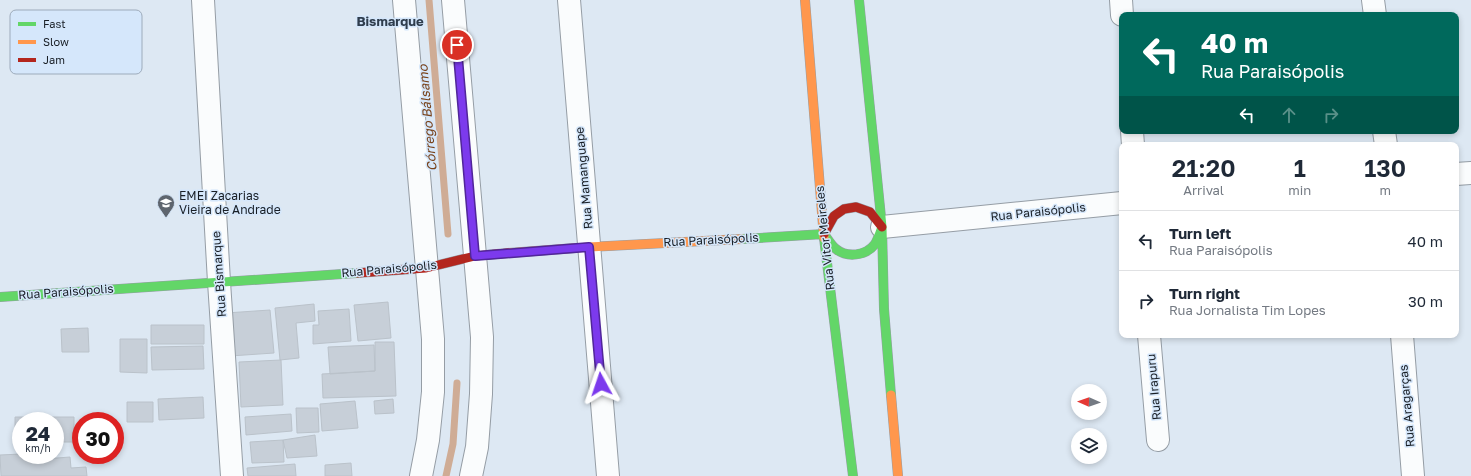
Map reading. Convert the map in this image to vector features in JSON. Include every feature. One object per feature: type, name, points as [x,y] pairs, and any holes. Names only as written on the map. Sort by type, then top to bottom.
[{"type":"street","name":"Rua Bismarque","points":[[203,0],[232,476]]},
{"type":"street","points":[[404,0],[432,339],[433,392],[428,440],[421,476]]},
{"type":"street","points":[[453,0],[482,337],[482,394],[477,447],[471,476]]},
{"type":"street","name":"Rua Mamanguape","points":[[569,0],[608,476]]},
{"type":"street","name":"Rua Vitor Meireles","points":[[805,0],[824,234],[852,476]]},
{"type":"street","points":[[859,0],[882,227],[884,309],[898,476]]},
{"type":"street","points":[[1121,0],[1122,12]]},
{"type":"street","points":[[1373,0],[1375,12]]},
{"type":"street","points":[[1459,174],[1471,173]]},
{"type":"street","name":"Rua Paraisópolis","points":[[882,227],[1119,203]]},
{"type":"street","points":[[856,207],[870,212],[882,227],[874,246],[865,253],[854,255],[835,249],[824,234],[834,216],[844,209],[856,207]]},
{"type":"street","name":"Rua Paraisópolis","points":[[0,297],[426,268],[475,256],[589,247],[824,234]]},
{"type":"street","name":"Rua Irapuru","points":[[1149,338],[1158,440]]},
{"type":"street","name":"Rua Aragarças","points":[[1402,338],[1413,476]]},
{"type":"building","points":[[388,302],[391,338],[358,341],[354,305]]},
{"type":"building","points":[[314,304],[315,321],[296,323],[299,358],[280,360],[275,308]]},
{"type":"building","points":[[349,309],[351,341],[313,344],[313,325],[319,325],[318,311]]},
{"type":"building","points":[[270,310],[274,353],[230,356],[226,313]]},
{"type":"building","points":[[151,325],[204,325],[204,344],[151,344]]},
{"type":"building","points":[[88,328],[89,352],[62,352],[61,329]]},
{"type":"building","points":[[120,339],[147,339],[147,373],[120,372]]},
{"type":"building","points":[[375,342],[394,342],[396,396],[323,398],[322,374],[375,371]]},
{"type":"building","points":[[374,345],[375,371],[330,374],[328,347]]},
{"type":"building","points":[[203,346],[204,369],[152,370],[151,347]]},
{"type":"building","points":[[281,360],[283,405],[241,407],[239,362]]},
{"type":"building","points":[[203,397],[204,418],[159,420],[158,399]]},
{"type":"building","points":[[393,399],[394,413],[375,414],[374,401]]},
{"type":"building","points":[[355,401],[358,428],[322,431],[320,404]]},
{"type":"building","points":[[127,402],[153,402],[153,422],[127,422]]},
{"type":"building","points":[[296,408],[318,408],[319,432],[297,433]]},
{"type":"building","points":[[291,414],[292,431],[246,435],[245,417]]},
{"type":"building","points":[[64,417],[72,417],[72,442],[64,442]]},
{"type":"building","points":[[315,435],[317,456],[287,458],[283,440]]},
{"type":"building","points":[[283,440],[284,462],[252,463],[250,442]]},
{"type":"building","points":[[12,454],[12,464],[64,464],[64,457],[70,457],[71,468],[86,467],[87,476],[1,476],[0,455]]},
{"type":"building","points":[[351,463],[352,476],[325,476],[325,465]]},
{"type":"building","points":[[295,464],[296,476],[248,476],[247,468]]},
{"type":"waterway","name":"Córrego Bálsamo","points":[[429,0],[448,234]]},
{"type":"waterway","name":"Córrego Bálsamo","points":[[446,476],[453,444],[457,383]]},
{"type":"traffic: fast","points":[[859,0],[882,227],[884,309],[891,395]]},
{"type":"traffic: fast","points":[[824,234],[836,249],[840,252],[851,255],[862,253],[871,248],[875,244],[882,227]]},
{"type":"traffic: fast","points":[[742,239],[824,234]]},
{"type":"traffic: fast","points":[[824,238],[853,476]]},
{"type":"traffic: fast","points":[[0,297],[357,273]]},
{"type":"traffic: slow","points":[[805,0],[824,238]]},
{"type":"traffic: slow","points":[[508,253],[742,239]]},
{"type":"traffic: slow","points":[[891,395],[898,476]]},
{"type":"traffic: jam","points":[[824,234],[834,216],[844,209],[856,207],[870,212],[882,227]]},
{"type":"traffic: jam","points":[[357,273],[426,268],[475,256],[508,253]]},
{"type":"place","name":"EMEI Zacarias Vieira de Andrade","points":[[166,218]]},
{"type":"district","name":"Bismarque","points":[[390,21]]},
{"type":"route","points":[[457,45],[475,256],[589,247],[601,384]]}]
